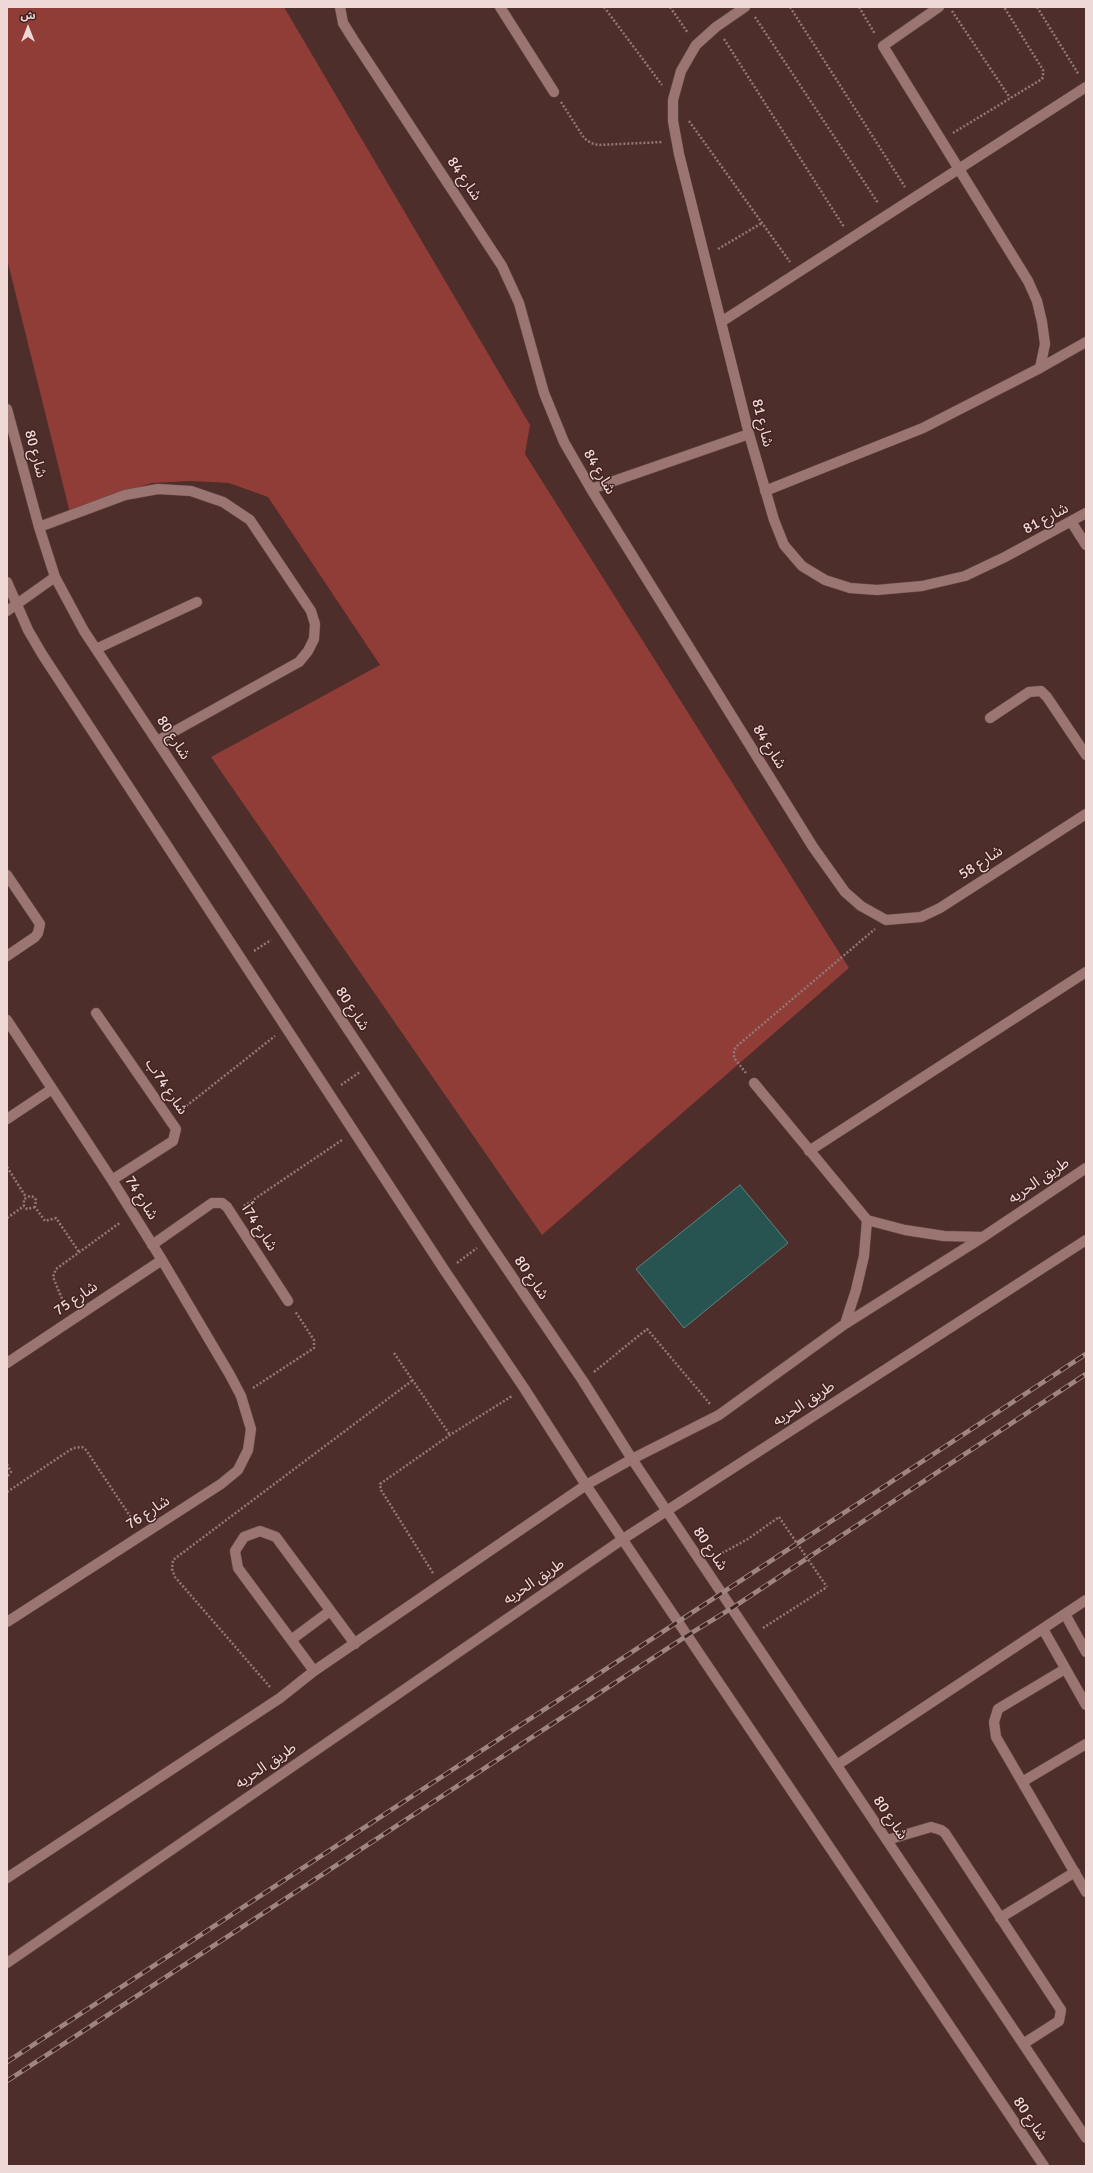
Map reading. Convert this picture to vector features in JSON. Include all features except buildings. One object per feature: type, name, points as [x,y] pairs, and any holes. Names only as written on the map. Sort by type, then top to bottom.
[{"type":"street","name":"شارع 84","points":[[340,7],[343,23],[353,39],[502,266],[519,303],[544,393],[564,442],[591,489],[813,846],[845,892],[860,906],[886,920]]},
{"type":"street","points":[[500,7],[554,92]]},
{"type":"street","points":[[938,7],[883,46],[1028,281],[1037,301],[1042,322],[1045,344],[1040,368]]},
{"type":"street","name":"شارع 81","points":[[749,10],[716,27],[696,45],[681,71],[674,100],[673,121],[676,141],[749,434],[765,491],[784,545],[802,566],[825,580],[850,588],[877,590],[922,586],[965,576],[1072,523],[1086,513]]},
{"type":"street","points":[[721,322],[959,169],[1084,83]]},
{"type":"street","points":[[765,491],[917,430],[1040,368],[1086,342]]},
{"type":"street","name":"شارع 80","points":[[7,409],[39,527],[55,577],[69,605],[96,649],[488,1241],[583,1381],[632,1459],[1086,2138]]},
{"type":"street","points":[[591,489],[749,434]]},
{"type":"street","points":[[39,527],[125,495],[158,489],[191,491],[223,502],[250,520],[310,611],[315,624],[314,638],[308,652],[299,662],[157,741]]},
{"type":"street","points":[[1072,523],[1086,545]]},
{"type":"street","points":[[7,611],[55,577]]},
{"type":"street","name":"شارع 80","points":[[7,582],[16,605],[42,654],[445,1272],[524,1388],[586,1486],[1044,2166]]},
{"type":"street","points":[[96,649],[197,602]]},
{"type":"street","points":[[990,718],[1029,692],[1041,691],[1047,697],[1086,755]]},
{"type":"street","name":"شارع 58","points":[[886,920],[921,917],[940,908],[1086,814]]},
{"type":"street","points":[[7,875],[40,924],[38,933],[35,936],[7,956]]},
{"type":"street","points":[[809,1150],[1086,972]]},
{"type":"street","name":"شارع 74ب","points":[[96,1013],[171,1119],[176,1129],[173,1141],[112,1180]]},
{"type":"street","name":"شارع 74","points":[[9,1026],[112,1180],[162,1260],[241,1396]]},
{"type":"street","points":[[754,1083],[867,1220],[944,1236],[982,1237]]},
{"type":"street","points":[[7,1119],[52,1089]]},
{"type":"street","name":"طريق الحريه","points":[[7,1878],[280,1698],[314,1671],[586,1486],[632,1459],[719,1415],[845,1324],[982,1237],[1086,1168]]},
{"type":"street","name":"شارع 74أ","points":[[152,1245],[216,1202],[225,1204],[288,1301]]},
{"type":"street","points":[[845,1324],[856,1290],[864,1256],[867,1220]]},
{"type":"street","name":"طريق الحريه","points":[[7,1963],[623,1540],[1086,1240]]},
{"type":"street","name":"شارع 75","points":[[7,1363],[162,1260]]},
{"type":"street","name":"شارع 76","points":[[7,1622],[221,1484],[238,1470],[248,1450],[251,1429],[241,1396]]},
{"type":"street","points":[[314,1671],[238,1568],[235,1551],[244,1537],[251,1532],[260,1531],[276,1537],[355,1644]]},
{"type":"street","points":[[837,1765],[1086,1600]]},
{"type":"street","points":[[291,1640],[330,1611]]},
{"type":"street","points":[[1065,1614],[1086,1652]]},
{"type":"street","points":[[1043,1629],[1065,1669],[1085,1699]]},
{"type":"street","points":[[1065,1669],[998,1709],[994,1722],[996,1737],[1086,1892]]},
{"type":"street","points":[[1022,1782],[1086,1744]]},
{"type":"street","points":[[887,1840],[931,1827],[941,1830],[1000,1918],[1061,2010],[1059,2021],[1023,2044]]},
{"type":"street","points":[[1000,1918],[1074,1872]]},
{"type":"path","points":[[604,7],[674,100],[798,273]]},
{"type":"path","points":[[670,7],[696,45]]},
{"type":"path","points":[[791,7],[913,199]]},
{"type":"path","points":[[859,7],[883,46]]},
{"type":"path","points":[[950,7],[1010,98]]},
{"type":"path","points":[[941,141],[1042,79],[1044,73],[1004,7]]},
{"type":"path","points":[[1037,7],[1084,83]]},
{"type":"path","points":[[749,10],[887,216]]},
{"type":"path","points":[[716,27],[851,238]]},
{"type":"path","points":[[554,92],[584,138],[591,143],[598,145],[676,141]]},
{"type":"path","points":[[705,257],[762,223]]},
{"type":"path","points":[[754,1083],[734,1058],[735,1048],[886,920]]},
{"type":"path","points":[[241,959],[284,932]]},
{"type":"path","points":[[171,1119],[286,1027]]},
{"type":"path","points":[[329,1093],[371,1064]]},
{"type":"path","points":[[232,1214],[354,1132]]},
{"type":"path","points":[[7,1167],[26,1197]]},
{"type":"path","points":[[24,1206],[23,1203],[26,1197]]},
{"type":"path","points":[[26,1197],[34,1197],[36,1200],[35,1207],[45,1221],[56,1218],[79,1252]]},
{"type":"path","points":[[24,1206],[31,1209],[35,1207]]},
{"type":"path","points":[[7,1218],[24,1206]]},
{"type":"path","points":[[71,1320],[53,1274],[56,1269],[133,1214]]},
{"type":"path","points":[[445,1272],[488,1241]]},
{"type":"path","points":[[241,1396],[314,1348],[314,1340],[288,1301]]},
{"type":"path","points":[[583,1381],[647,1329],[719,1415]]},
{"type":"path","points":[[394,1353],[450,1435]]},
{"type":"path","points":[[442,1585],[380,1486],[383,1481],[450,1435],[524,1388]]},
{"type":"path","points":[[7,1492],[73,1448],[82,1447],[86,1450],[142,1534]]},
{"type":"path","points":[[7,1464],[11,1472],[7,1477]]},
{"type":"path","points":[[703,1564],[748,1538],[779,1517],[826,1587],[750,1636]]},
{"type":"shaded area","points":[[7,7],[284,7],[530,425],[525,454],[849,968],[542,1235],[211,757],[380,665],[268,497],[229,483],[190,481],[152,483],[120,493],[71,517],[7,259]]},
{"type":"railway","points":[[7,2062],[1086,1354]]},
{"type":"railway","points":[[7,2081],[688,1635],[732,1608],[1086,1374]]}]
